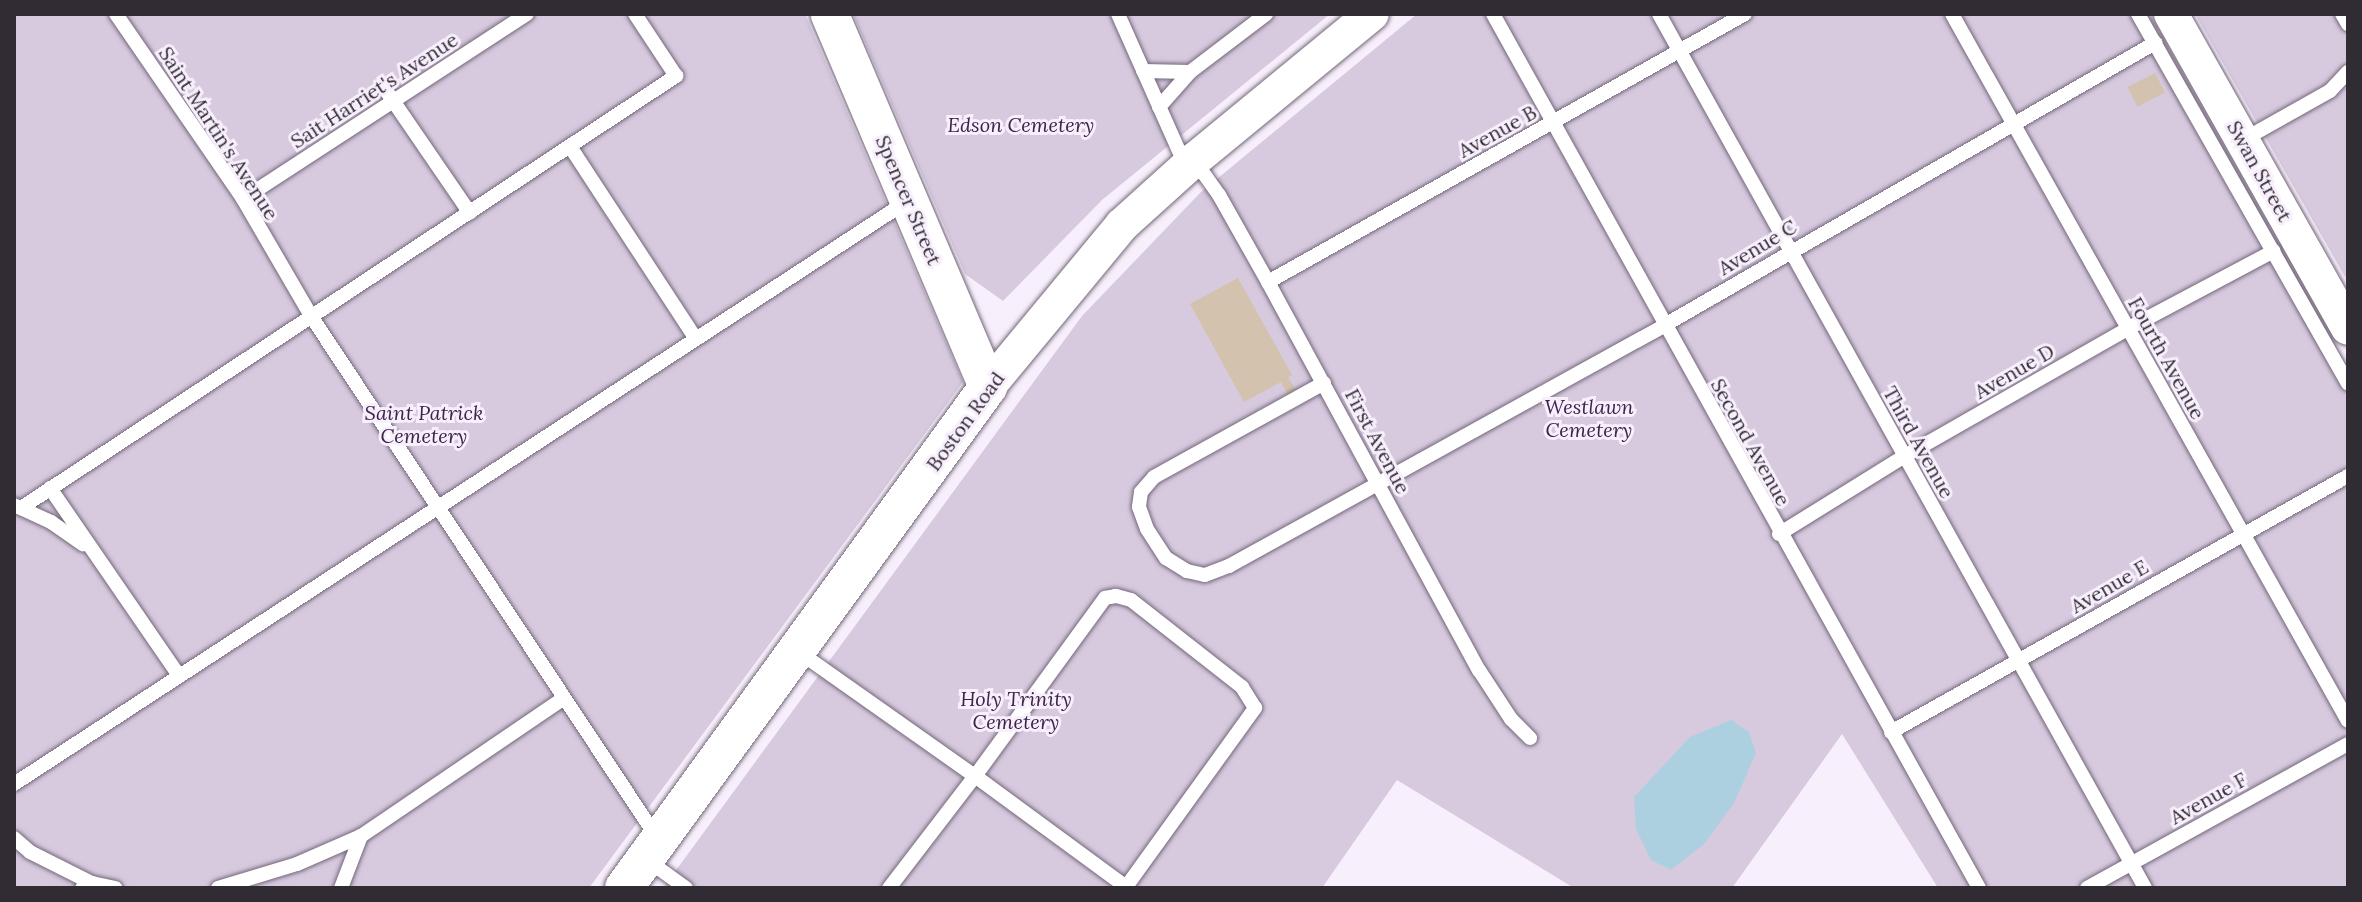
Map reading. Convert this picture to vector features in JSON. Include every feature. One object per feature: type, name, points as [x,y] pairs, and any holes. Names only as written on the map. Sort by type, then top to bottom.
[{"type":"main road","name":"Spencer Street","points":[[830,14],[988,387]]},
{"type":"main road","name":"Boston Road","points":[[643,862],[799,652],[988,387]]},
{"type":"street","name":"Boston Road","points":[[988,387],[1098,251],[1190,163],[1372,14]]},
{"type":"street","name":"Swan Street","points":[[2171,14],[2348,328]]},
{"type":"lane","name":"Saint Martin's Avenue","points":[[116,14],[243,199],[311,316],[564,698],[643,862]]},
{"type":"lane","name":"Sait Harriet's Avenue","points":[[243,199],[389,95],[527,14]]},
{"type":"lane","points":[[17,506],[50,488],[571,148],[676,76],[635,14]]},
{"type":"lane","name":"First Avenue","points":[[1118,14],[1159,107],[1190,163],[1224,203],[1479,670],[1511,719],[1530,738]]},
{"type":"lane","points":[[1159,107],[1190,72],[1266,14]]},
{"type":"lane","name":"Second Avenue","points":[[1493,14],[1663,326],[1979,888]]},
{"type":"lane","name":"Third Avenue","points":[[1659,14],[2145,888]]},
{"type":"lane","name":"Avenue B","points":[[1268,282],[1745,14]]},
{"type":"lane","name":"Fourth Avenue","points":[[1952,14],[2348,721]]},
{"type":"lane","points":[[2138,14],[2348,384]]},
{"type":"lane","points":[[2342,14],[2348,24]]},
{"type":"lane","name":"Avenue C","points":[[1324,383],[1154,477],[1141,492],[1139,507],[1147,529],[1166,558],[1187,571],[1205,575],[1229,566],[1663,326],[1790,250],[2155,43]]},
{"type":"lane","points":[[1143,71],[1190,72]]},
{"type":"lane","points":[[2242,140],[2330,91],[2348,72]]},
{"type":"lane","points":[[389,95],[470,213]]},
{"type":"lane","points":[[571,148],[696,339]]},
{"type":"lane","points":[[14,784],[910,200]]},
{"type":"lane","name":"Avenue D","points":[[1779,534],[1903,457],[2127,329],[2274,251]]},
{"type":"lane","name":"Avenue E","points":[[1891,732],[2242,532],[2348,476]]},
{"type":"lane","points":[[50,488],[179,676]]},
{"type":"lane","points":[[17,506],[68,533],[100,561]]},
{"type":"lane","points":[[799,652],[975,776],[1126,887],[1255,708],[1242,687],[1131,600],[1116,596],[1105,598],[975,776],[889,888]]},
{"type":"lane","points":[[218,888],[297,864],[361,836],[564,698]]},
{"type":"lane","name":"Avenue F","points":[[2087,888],[2348,744]]},
{"type":"lane","points":[[341,888],[361,836]]},
{"type":"lane","points":[[14,838],[30,852],[87,886],[115,888]]},
{"type":"lane","points":[[643,862],[686,888]]},
{"type":"green space","name":"Saint Patrick Cemetery","points":[[14,14],[805,14],[963,382],[589,888],[14,888]]},
{"type":"green space","name":"Edson Cemetery","points":[[853,14],[1330,14],[1102,200],[1003,301],[965,274]]},
{"type":"green space","name":"Westlawn Cemetery","points":[[1417,14],[2150,14],[2348,368],[2348,888],[1938,888],[1842,734],[1732,888],[1574,888],[1397,780],[1322,888],[663,888],[1082,316],[1200,193]]},
{"type":"green space","points":[[2195,14],[2348,14],[2348,282]]},
{"type":"water","points":[[1731,720],[1749,732],[1756,753],[1734,803],[1704,844],[1671,870],[1651,860],[1636,829],[1634,797],[1690,737]]},
{"type":"building","points":[[2155,73],[2165,93],[2137,107],[2127,87]]},
{"type":"building","points":[[1238,278],[1292,375],[1288,377],[1297,393],[1289,398],[1281,382],[1244,402],[1190,304]]},
{"type":"park label","name":"Holy Trinity Cemetery","points":[[1016,710]]}]
